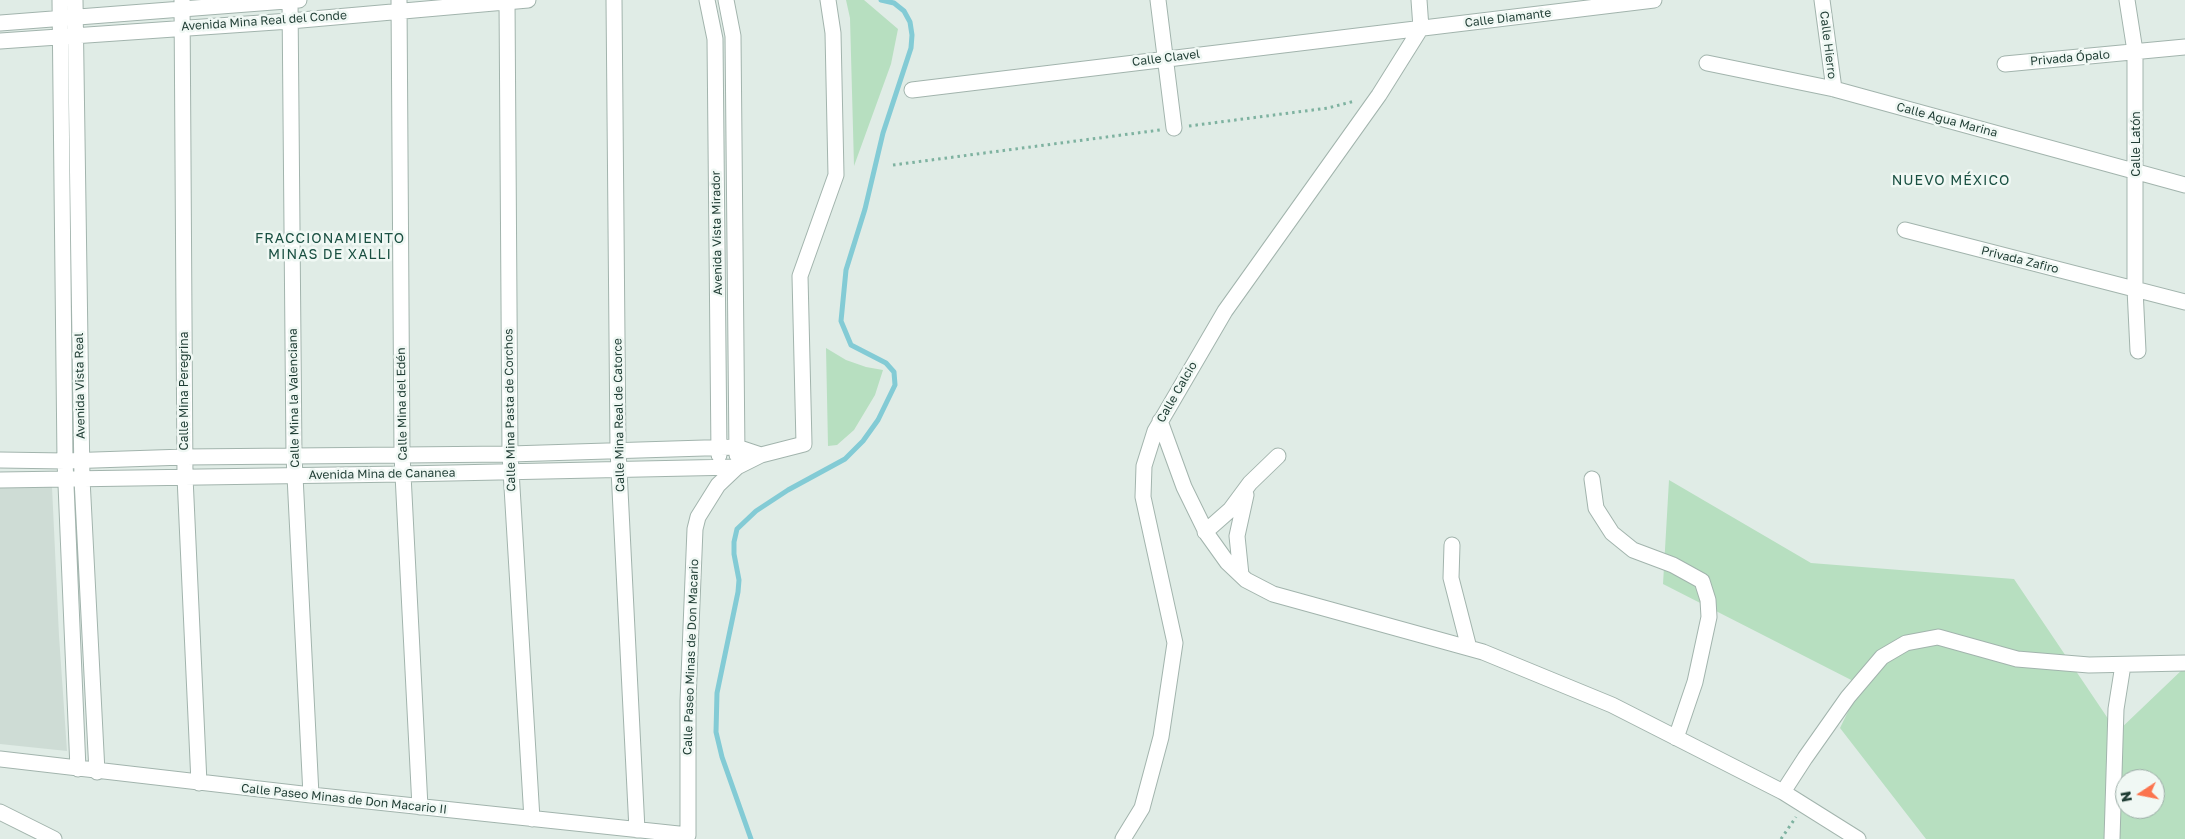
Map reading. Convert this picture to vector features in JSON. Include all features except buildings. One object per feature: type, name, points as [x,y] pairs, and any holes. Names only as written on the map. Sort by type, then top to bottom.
[{"type":"street","name":"Avenida Vista Real","points":[[60,0],[65,479],[78,769]]},
{"type":"street","name":"Avenida Vista Real","points":[[76,0],[82,479],[97,772]]},
{"type":"street","name":"Avenida Mina Real del Conde","points":[[0,24],[182,5],[294,0]]},
{"type":"street","name":"Calle Mina la Valenciana","points":[[294,0],[290,20],[294,456],[311,796]]},
{"type":"street","name":"Avenida Mina Real del Conde","points":[[0,41],[290,20],[399,5],[528,0]]},
{"type":"street","name":"Calle Mina Real de Catorce","points":[[614,0],[618,450],[637,830]]},
{"type":"street","name":"Avenida Vista Mirador","points":[[707,0],[714,39],[719,467]]},
{"type":"street","name":"Avenida Vista Mirador","points":[[726,0],[733,36],[737,467]]},
{"type":"street","name":"Avenida Mina de Cananea","points":[[0,480],[737,467],[761,455],[804,444],[800,276],[836,175],[833,33],[828,0]]},
{"type":"street","points":[[1158,0],[1174,128]]},
{"type":"street","points":[[1419,0],[1421,28]]},
{"type":"street","name":"Calle Diamante","points":[[1421,28],[1654,0]]},
{"type":"street","name":"Calle Hierro","points":[[1822,0],[1834,89]]},
{"type":"street","name":"Calle Latón","points":[[2127,0],[2135,51],[2135,289],[2138,351]]},
{"type":"street","name":"Calle Mina Pasta de Corchos","points":[[507,1],[510,472],[532,819]]},
{"type":"street","name":"Calle Mina Peregrina","points":[[182,5],[185,477],[199,783]]},
{"type":"street","name":"Calle Mina del Edén","points":[[399,5],[402,455],[420,807]]},
{"type":"street","name":"Calle Clavel","points":[[912,90],[1421,28]]},
{"type":"street","name":"Calle Calcio","points":[[1123,839],[1142,808],[1161,737],[1175,643],[1143,497],[1144,466],[1154,431],[1225,311],[1379,95],[1421,28]]},
{"type":"street","name":"Privada Ópalo","points":[[2005,64],[2185,47]]},
{"type":"street","name":"Calle Agua Marina","points":[[1707,63],[1834,89],[2185,185]]},
{"type":"street","points":[[717,227],[735,227]]},
{"type":"street","name":"Privada Zafiro","points":[[1905,230],[2185,302]]},
{"type":"street","points":[[62,247],[78,247]]},
{"type":"street","points":[[1160,421],[1184,487],[1206,532],[1227,562],[1246,580],[1273,594],[1483,652],[1612,705],[1783,792],[1858,839]]},
{"type":"street","name":"Avenida Mina de Cananea","points":[[0,460],[65,461],[185,457],[510,454],[720,447],[738,447],[761,455]]},
{"type":"street","points":[[1206,532],[1230,510],[1250,483],[1278,456]]},
{"type":"street","name":"Calle Paseo Minas de Don Macario","points":[[718,485],[719,467]]},
{"type":"street","name":"Calle Paseo Minas de Don Macario","points":[[688,835],[688,701],[695,529],[698,518],[718,485],[737,467]]},
{"type":"street","points":[[1592,479],[1596,508],[1612,533],[1633,550],[1674,565],[1702,581],[1708,600],[1709,617],[1695,682],[1676,738]]},
{"type":"street","points":[[1241,575],[1238,554],[1239,522],[1250,483]]},
{"type":"street","points":[[1452,544],[1451,578],[1469,648]]},
{"type":"street","points":[[71,613],[89,612]]},
{"type":"street","points":[[1783,792],[1848,697],[1882,657],[1906,643],[1938,637],[2017,659],[2089,665],[2185,664]]},
{"type":"street","points":[[2112,839],[2116,709],[2123,665]]},
{"type":"street","name":"Calle Paseo Minas de Don Macario II","points":[[0,760],[311,796],[688,835]]},
{"type":"street","points":[[0,812],[54,839]]},
{"type":"path","points":[[893,165],[1328,108],[1379,95]]},
{"type":"path","points":[[1781,839],[1805,806]]},
{"type":"shaded area","points":[[52,487],[67,751],[0,744],[0,488]]},
{"type":"green space","points":[[846,0],[864,0],[898,29],[891,64],[854,166],[850,18]]},
{"type":"green space","points":[[826,348],[846,360],[866,367],[883,370],[875,395],[854,430],[837,445],[828,446]]},
{"type":"green space","points":[[1669,480],[1811,563],[2014,579],[2117,732],[2185,667],[2185,839],[1926,839],[1840,728],[1861,685],[1663,584]]},
{"type":"waterway","points":[[751,839],[722,757],[716,732],[717,693],[738,592],[739,580],[734,554],[737,529],[756,511],[788,490],[845,459],[863,441],[878,420],[895,385],[894,372],[886,363],[851,345],[841,321],[846,270],[865,209],[883,133],[911,48],[910,22],[904,11],[894,3],[881,0]]},
{"type":"district","name":"NUEVO MÉXICO","points":[[1951,181]]},
{"type":"district","name":"FRACCIONAMIENTO MINAS DE XALLI","points":[[330,248]]}]
